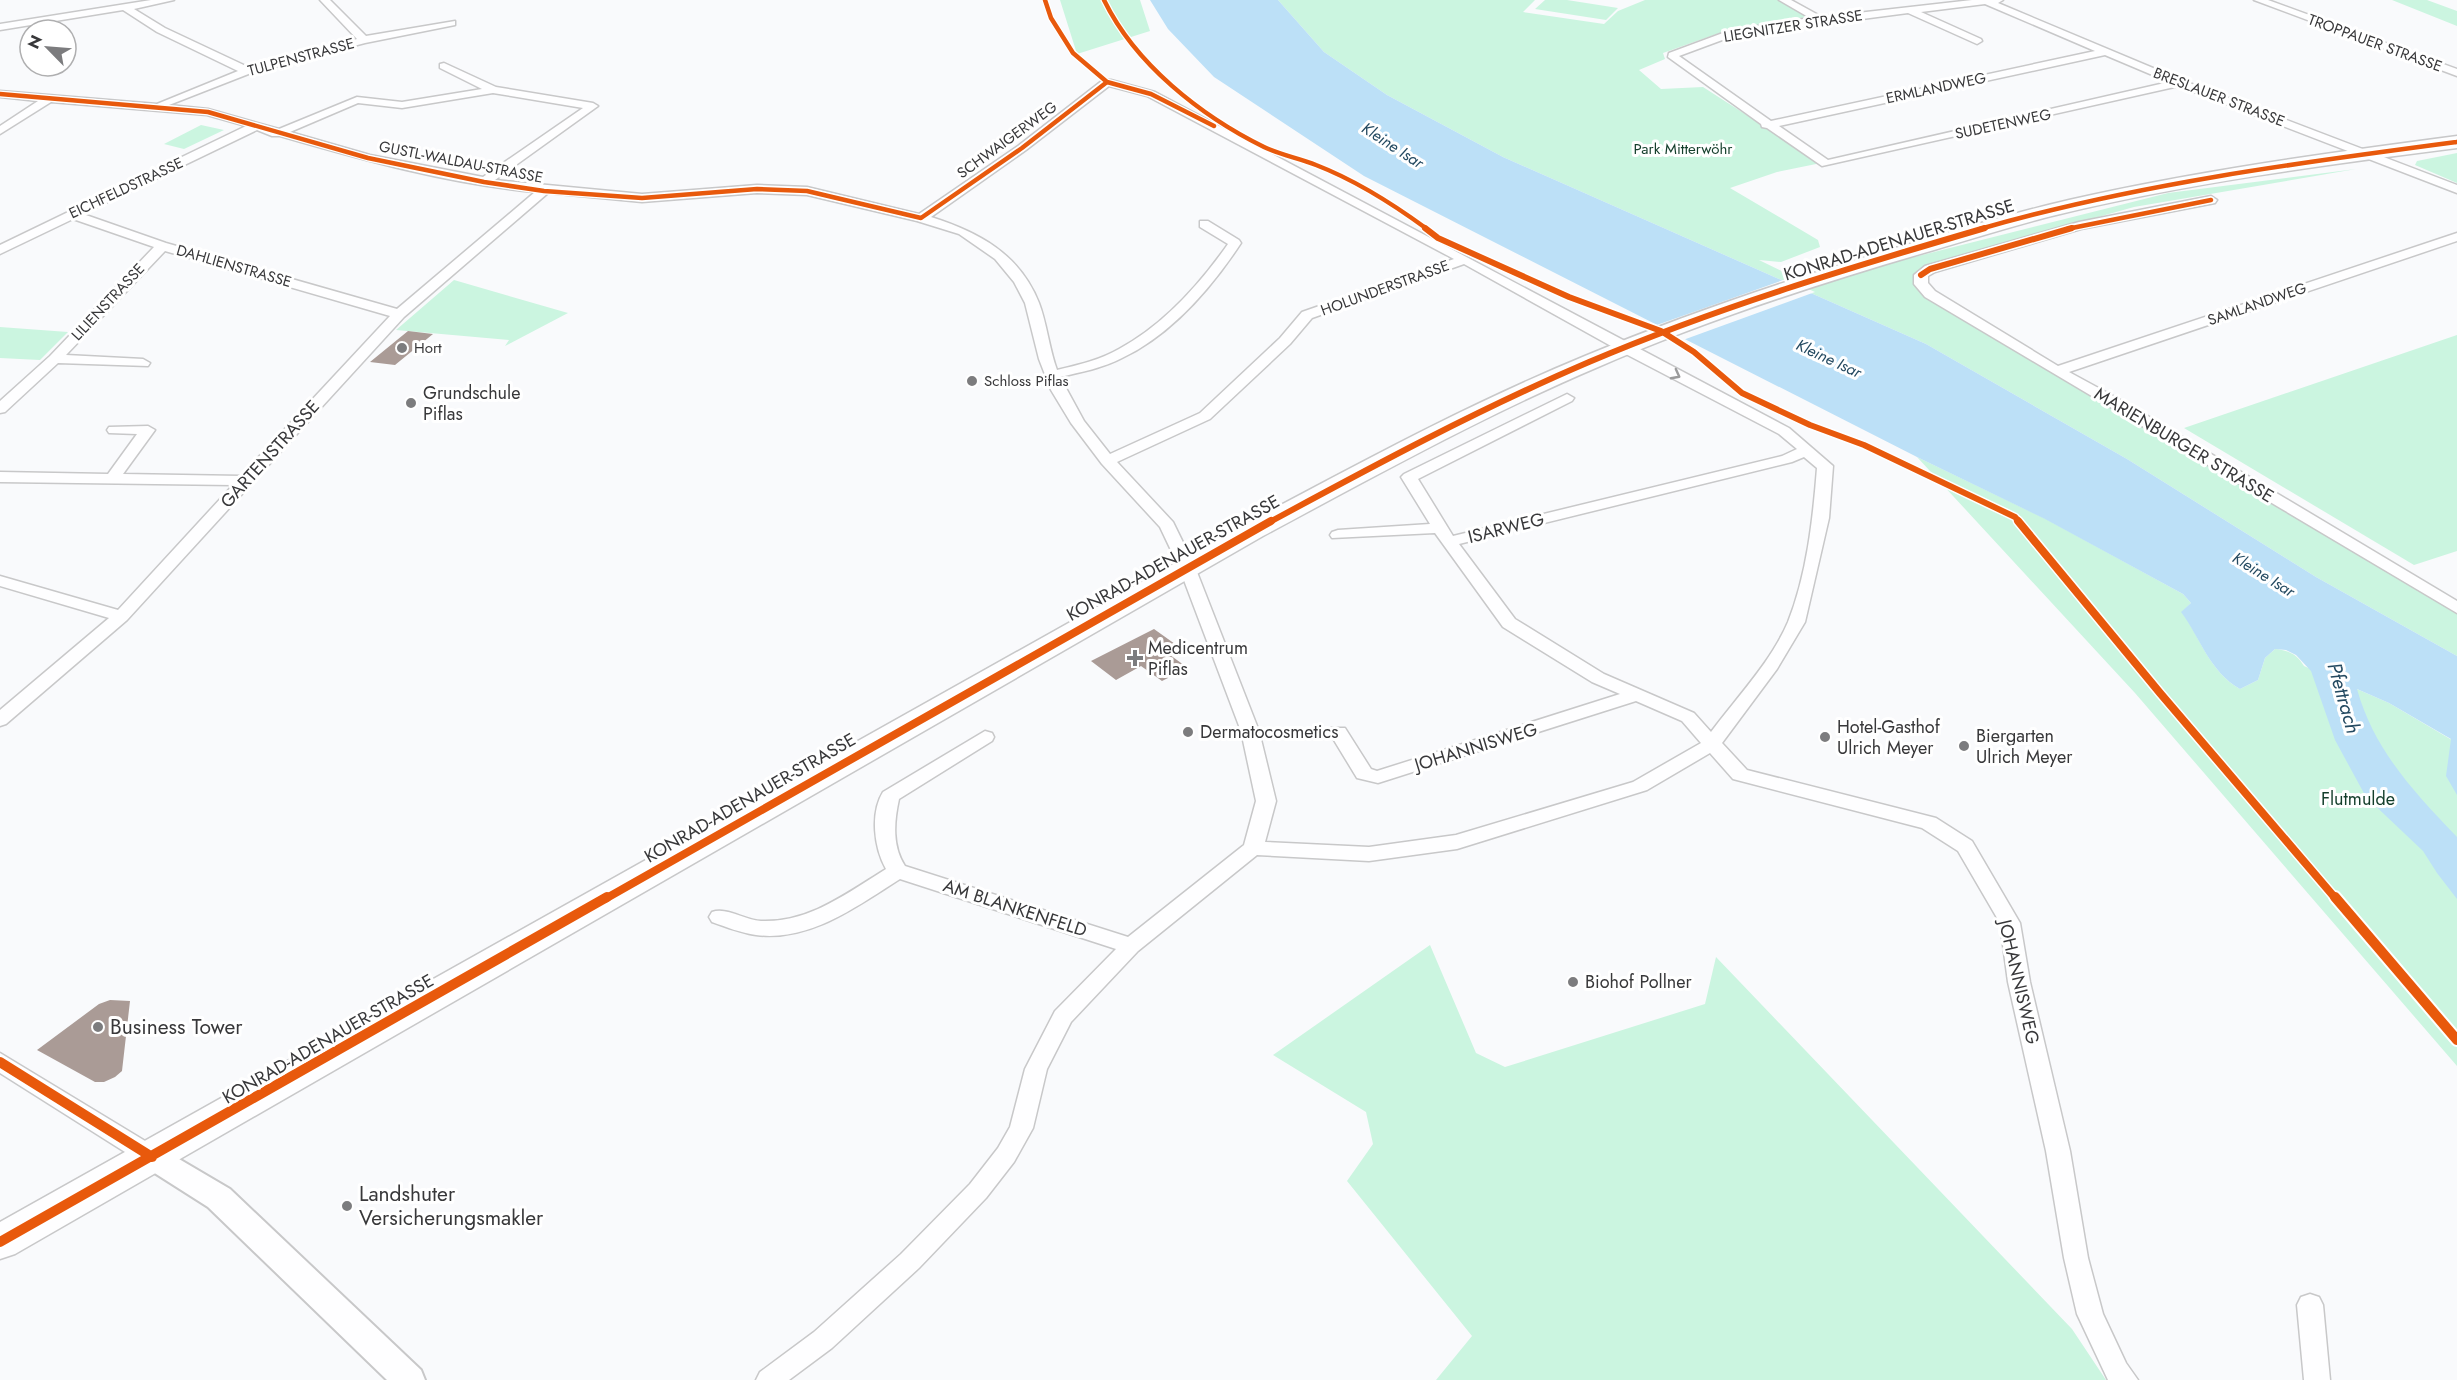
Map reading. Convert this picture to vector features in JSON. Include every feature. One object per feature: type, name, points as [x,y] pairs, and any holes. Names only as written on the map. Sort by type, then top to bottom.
[{"type":"main road","name":"KONRAD-ADENAUER-STRASSE","points":[[0,1242],[1186,567],[1434,436],[1631,345],[1830,275],[2006,222],[2089,201],[2366,154],[2457,142]]},
{"type":"street","points":[[0,27],[169,0]]},
{"type":"street","points":[[325,0],[364,40]]},
{"type":"street","points":[[1784,0],[1820,20]]},
{"type":"street","name":"LIEGNITZER STRASSE","points":[[1826,164],[1683,66],[1673,55],[1731,33],[1989,0]]},
{"type":"street","name":"BRESLAUER STRASSE","points":[[1989,0],[2180,83],[2457,189]]},
{"type":"street","name":"TROPPAUER STRASSE","points":[[2259,0],[2457,73]]},
{"type":"street","points":[[125,7],[146,23],[247,71]]},
{"type":"street","points":[[1909,10],[1977,41]]},
{"type":"street","name":"TULPENSTRASSE","points":[[156,106],[247,71],[364,40],[451,23]]},
{"type":"street","name":"ERMLANDWEG","points":[[1766,125],[2106,52]]},
{"type":"street","points":[[444,66],[493,90],[593,106],[484,182]]},
{"type":"street","name":"SCHWAIGERWEG","points":[[921,218],[1022,148],[1107,82],[1130,86],[1161,99],[1463,260]]},
{"type":"street","name":"SUDETENWEG","points":[[1826,164],[2180,83]]},
{"type":"street","points":[[276,134],[357,100],[402,105],[493,90]]},
{"type":"street","name":"GUSTL-WALDAU-STRASSE","points":[[0,94],[208,112],[276,134],[368,158],[484,182],[544,191],[642,198],[758,189],[807,191],[921,218],[963,231],[1000,256],[1012,270],[1032,303],[1058,390],[1078,423],[1107,462],[1167,525],[1186,567],[1250,731],[1266,801],[1253,848]]},
{"type":"street","points":[[0,131],[50,98]]},
{"type":"street","name":"EICHFELDSTRASSE","points":[[0,250],[253,127]]},
{"type":"street","name":"GARTENSTRASSE","points":[[0,720],[121,616],[399,314],[544,191]]},
{"type":"street","name":"MARIENBURGER STRASSE","points":[[2211,200],[2079,226],[1930,269],[1921,275],[1921,284],[1930,294],[2457,608]]},
{"type":"street","name":"DAHLIENSTRASSE","points":[[71,214],[162,246],[399,314]]},
{"type":"street","points":[[1053,375],[1104,362],[1125,351],[1171,315],[1225,260],[1235,243],[1204,224]]},
{"type":"street","name":"SAMLANDWEG","points":[[2057,370],[2457,237]]},
{"type":"street","name":"LILIENSTRASSE","points":[[0,409],[55,359],[162,246]]},
{"type":"street","points":[[770,1380],[823,1340],[910,1261],[978,1191],[1006,1155],[1021,1128],[1036,1069],[1063,1017],[1131,946],[1253,848],[1369,854],[1457,842],[1640,786],[1712,744],[1768,669],[1796,622],[1821,518],[1825,465],[1813,459],[1807,450],[1784,431],[1631,345],[1463,260]]},
{"type":"street","name":"HOLUNDERSTRASSE","points":[[1107,462],[1205,416],[1285,340],[1307,315],[1463,260]]},
{"type":"street","name":"LILIENSTRASSE","points":[[55,359],[143,363]]},
{"type":"street","name":"ISARWEG","points":[[1567,398],[1409,477],[1444,535],[1787,459],[1807,450]]},
{"type":"street","points":[[112,479],[148,430],[114,430]]},
{"type":"street","points":[[0,477],[246,481]]},
{"type":"street","points":[[1338,535],[1444,535]]},
{"type":"street","name":"JOHANNISWEG","points":[[1444,535],[1509,623],[1598,678],[1634,696],[1688,717],[1740,775],[1929,823],[1965,846],[2010,923],[2084,1292],[2090,1314],[2117,1371],[2125,1380]]},
{"type":"street","points":[[0,581],[121,616]]},
{"type":"street","name":"JOHANNISWEG","points":[[1338,732],[1364,774],[1377,777],[1634,696]]},
{"type":"street","points":[[719,917],[760,928],[795,926],[836,909],[898,871],[888,859],[885,836],[890,796],[985,737]]},
{"type":"street","name":"AM BLANKENFELD","points":[[898,871],[1131,946]]},
{"type":"street","points":[[0,1062],[219,1198],[409,1380]]},
{"type":"street","points":[[2310,1305],[2317,1380]]},
{"type":"green space","points":[[1060,0],[1140,0],[1150,31],[1077,54]]},
{"type":"green space","name":"Park Mitterwöhr","points":[[1278,0],[1535,0],[1523,12],[1604,24],[1618,11],[1645,0],[1781,0],[1807,17],[1725,31],[1663,53],[1665,59],[1639,70],[1661,89],[1703,87],[1821,163],[1777,172],[1730,188],[1818,240],[1820,247],[1781,262],[1759,260],[1814,287],[1843,275],[2168,193],[2356,169],[2134,207],[1944,260],[1928,269],[1921,284],[2457,608],[2457,656],[2316,577],[2127,459],[1926,344],[1503,157],[1387,95],[1324,52]]},
{"type":"green space","points":[[1545,0],[1567,0],[1618,8],[1606,20],[1535,9]]},
{"type":"green space","points":[[2392,0],[2427,0],[2457,11],[2457,26]]},
{"type":"green space","points":[[201,125],[224,130],[184,149],[164,144]]},
{"type":"green space","points":[[2457,153],[2457,183],[2415,165],[2417,161]]},
{"type":"green space","points":[[454,280],[568,313],[505,346],[509,340],[396,330]]},
{"type":"green space","points":[[0,327],[68,332],[40,360],[0,358]]},
{"type":"green space","points":[[2457,335],[2457,551],[2414,565],[2184,428]]},
{"type":"green space","name":"Flutmulde","points":[[1917,457],[2046,519],[2183,594],[2191,603],[2182,612],[2213,664],[2229,682],[2240,689],[2258,680],[2265,658],[2275,649],[2284,650],[2292,653],[2304,666],[2389,703],[2457,743],[2457,1066],[2135,693]]},
{"type":"green space","points":[[1430,945],[1476,1053],[1505,1067],[1705,1004],[1716,957],[2072,1329],[2106,1380],[1436,1380],[1472,1336],[1347,1181],[1373,1144],[1366,1112],[1273,1055]]},
{"type":"water","points":[[1150,0],[1278,0],[1324,52],[1387,95],[1503,157],[1926,344],[2127,459],[2316,577],[2457,656],[2457,795],[2446,776],[2451,739],[2389,703],[2357,689],[2374,732],[2397,769],[2457,837],[2457,899],[2423,851],[2366,797],[2335,740],[2311,671],[2296,655],[2286,650],[2275,649],[2265,658],[2258,680],[2240,689],[2229,682],[2206,654],[2181,612],[2191,603],[2183,594],[2045,519],[1917,457],[1364,176],[1214,77],[1168,29]]},
{"type":"pier","points":[[1786,279],[1815,292],[1683,340],[1654,326]]},
{"type":"building","name":"Hort","points":[[408,331],[433,334],[395,365],[370,362]]},
{"type":"building","name":"Medicentrum Piflas","points":[[1154,629],[1182,649],[1170,655],[1188,668],[1162,681],[1141,666],[1116,680],[1091,661]]},
{"type":"building","name":"Business Tower","points":[[110,1000],[130,1001],[122,1071],[115,1077],[104,1082],[95,1082],[37,1050],[99,1004]]},
{"type":"cycle path","points":[[1045,0],[1051,18],[1073,53],[1107,82],[1151,94],[1214,126]]},
{"type":"cycle path","points":[[1104,0],[1113,19],[1136,49],[1166,81],[1222,123],[1265,148],[1317,165],[1393,204],[1438,238],[1569,297],[1661,331],[1694,352],[1742,393],[1810,425],[1864,445],[2015,517],[2160,693],[2457,1040]]},
{"type":"cycle path","points":[[0,94],[208,112],[368,158],[484,182],[544,191],[642,198],[757,189],[807,191],[921,218],[1022,148],[1107,82]]},
{"type":"cycle path","points":[[0,1242],[1254,530],[1444,430],[1590,362],[1676,328],[1789,288],[2035,214],[2228,175],[2457,142]]},
{"type":"cycle path","points":[[1921,275],[1930,269],[2079,226],[2211,200]]},
{"type":"cycle path","points":[[0,1062],[152,1157]]},
{"type":"place","name":"Hort","points":[[402,348]]},
{"type":"place","name":"Schloss Piflas","points":[[972,381]]},
{"type":"place","name":"Grundschule Piflas","points":[[411,403]]},
{"type":"place","name":"Medicentrum Piflas","points":[[1135,658]]},
{"type":"place","name":"Dermatocosmetics","points":[[1188,732]]},
{"type":"place","name":"Hotel-Gasthof Ulrich Meyer","points":[[1825,737]]},
{"type":"place","name":"Biergarten Ulrich Meyer","points":[[1964,746]]},
{"type":"place","name":"Biohof Pollner","points":[[1573,982]]},
{"type":"place","name":"Business Tower","points":[[98,1027]]},
{"type":"place","name":"Landshuter Versicherungsmakler","points":[[347,1206]]},
{"type":"water label","name":"Kleine Isar","points":[[1393,145]]},
{"type":"water label","name":"Kleine Isar","points":[[1829,358]]},
{"type":"water label","name":"Kleine Isar","points":[[2264,574]]},
{"type":"water label","name":"Pfettrach","points":[[2344,698]]}]
